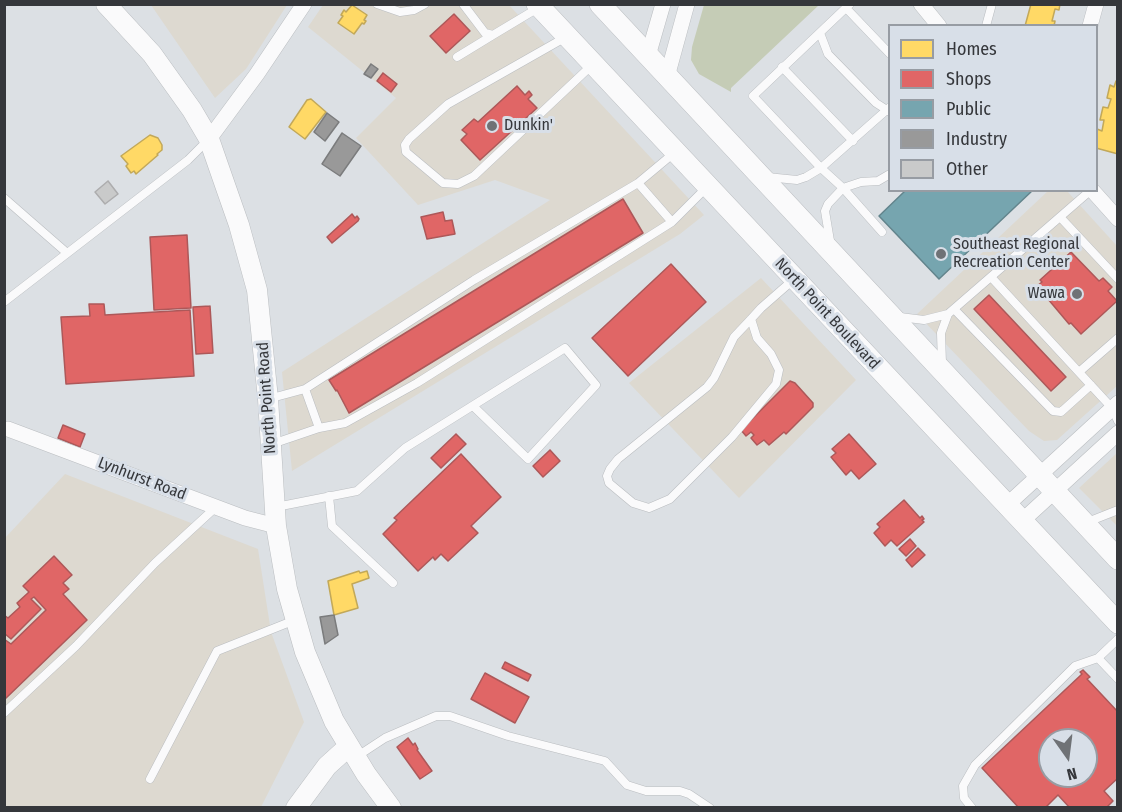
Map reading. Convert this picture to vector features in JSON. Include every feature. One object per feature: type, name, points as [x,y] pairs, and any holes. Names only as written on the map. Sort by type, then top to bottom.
[{"type":"main road","points":[[600,4],[1118,559]]},
{"type":"main road","name":"North Point Boulevard","points":[[538,6],[1118,623]]},
{"type":"street","name":"North Point Road","points":[[106,4],[152,54],[192,110],[209,139],[239,225],[257,290],[268,399],[275,517],[281,563],[295,620],[321,693],[352,752],[391,807]]},
{"type":"street","points":[[209,139],[258,74],[304,4]]},
{"type":"street","points":[[648,56],[663,4]]},
{"type":"street","points":[[667,77],[687,4]]},
{"type":"street","points":[[921,4],[937,24]]},
{"type":"street","points":[[1091,24],[1096,4]]},
{"type":"street","points":[[1093,192],[1118,219]]},
{"type":"street","points":[[1007,505],[1098,421],[1116,410]]},
{"type":"street","name":"Lynhurst Road","points":[[6,431],[245,518],[275,517]]},
{"type":"street","points":[[1022,521],[1116,438]]},
{"type":"street","points":[[296,807],[327,766],[352,752]]},
{"type":"lane","points":[[377,4],[400,12],[414,10],[425,4]]},
{"type":"lane","points":[[463,4],[485,33],[493,35]]},
{"type":"lane","points":[[987,24],[992,4]]},
{"type":"lane","points":[[457,57],[538,6]]},
{"type":"lane","points":[[882,232],[843,188],[753,96],[848,6],[888,52]]},
{"type":"lane","points":[[820,33],[828,54],[876,103],[888,109]]},
{"type":"lane","points":[[567,37],[448,104],[409,139],[405,145],[406,152],[443,183],[458,184],[474,176],[593,64]]},
{"type":"lane","points":[[782,67],[853,141]]},
{"type":"lane","points":[[759,176],[797,180],[821,168],[888,110]]},
{"type":"lane","points":[[4,302],[188,160],[209,139]]},
{"type":"lane","points":[[268,399],[305,389],[474,280],[638,183],[675,152]]},
{"type":"lane","points":[[832,252],[825,211],[828,204],[843,188],[861,182],[878,181],[888,175]]},
{"type":"lane","points":[[638,183],[672,222]]},
{"type":"lane","points":[[270,444],[319,428],[345,423],[417,383],[672,222],[707,187]]},
{"type":"lane","points":[[892,317],[924,320],[951,311],[1089,192]]},
{"type":"lane","points":[[4,198],[68,253]]},
{"type":"lane","points":[[1060,218],[1118,279]]},
{"type":"lane","points":[[991,277],[1116,410]]},
{"type":"lane","points":[[751,319],[757,338],[771,354],[779,370],[776,384],[732,437],[669,500],[650,508],[633,503],[609,483],[607,476],[610,469],[618,459],[707,387],[734,338],[760,308],[794,279]]},
{"type":"lane","points":[[942,371],[941,333],[951,311]]},
{"type":"lane","points":[[951,311],[1053,411],[1061,412],[1091,385]]},
{"type":"lane","points":[[1079,372],[1118,338]]},
{"type":"lane","points":[[275,517],[329,496],[357,491],[405,448],[565,348],[596,385],[528,459],[473,406]]},
{"type":"lane","points":[[305,389],[319,428]]},
{"type":"lane","points":[[1098,421],[1116,438]]},
{"type":"lane","points":[[329,496],[332,526],[393,583]]},
{"type":"lane","points":[[4,713],[76,646],[163,555],[216,507]]},
{"type":"lane","points":[[1084,523],[1118,510]]},
{"type":"lane","points":[[150,779],[217,651],[295,620]]},
{"type":"lane","points":[[972,807],[964,798],[963,786],[975,765],[1075,666],[1098,658],[1118,639]]},
{"type":"lane","points":[[1098,658],[1118,679]]},
{"type":"lane","points":[[352,752],[436,716],[450,716],[508,736],[605,761],[627,785],[646,791],[680,791],[710,807]]},
{"type":"shaded area","points":[[151,5],[287,5],[246,69],[215,98]]},
{"type":"shaded area","points":[[323,5],[509,5],[704,215],[680,234],[292,471],[282,372],[550,200],[495,180],[418,205],[356,138],[396,98],[308,27]]},
{"type":"shaded area","points":[[1047,192],[1068,192],[1117,246],[1117,386],[1057,440],[1044,441],[1029,431],[917,314]]},
{"type":"shaded area","points":[[761,278],[856,380],[739,498],[629,383]]},
{"type":"shaded area","points":[[1117,453],[1117,526],[1079,488]]},
{"type":"shaded area","points":[[65,474],[258,549],[271,632],[304,722],[261,807],[5,807],[4,539]]},
{"type":"green space","points":[[704,4],[819,5],[731,88],[731,92],[699,74],[691,60],[692,47]]},
{"type":"building: Homes","points":[[1031,4],[1060,4],[1059,10],[1055,9],[1052,21],[1055,21],[1054,24],[1026,24]]},
{"type":"building: Homes","points":[[352,5],[367,15],[364,24],[362,23],[354,34],[338,23],[344,10],[346,12]]},
{"type":"building: Homes","points":[[1116,81],[1118,82],[1118,154],[1098,149],[1098,129],[1102,131],[1104,120],[1100,120],[1103,107],[1108,108],[1111,99],[1107,98],[1110,85],[1114,87]]},
{"type":"building: Homes","points":[[311,99],[326,112],[305,139],[289,127],[307,100]]},
{"type":"building: Homes","points":[[150,135],[158,138],[162,150],[136,174],[134,171],[131,173],[126,166],[128,164],[121,156]]},
{"type":"building: Homes","points":[[359,571],[360,573],[367,571],[369,578],[352,584],[358,608],[334,615],[328,581]]},
{"type":"building: Shops","points":[[454,14],[470,31],[446,53],[430,36]]},
{"type":"building: Shops","points":[[383,73],[397,84],[391,92],[377,81]]},
{"type":"building: Shops","name":"Dunkin'","points":[[517,86],[525,95],[529,91],[532,95],[528,99],[537,108],[480,160],[461,140],[467,134],[462,130],[474,119],[478,122]]},
{"type":"building: Shops","points":[[623,199],[643,233],[349,413],[329,380]]},
{"type":"building: Shops","points":[[443,212],[445,221],[452,220],[455,234],[427,239],[421,217]]},
{"type":"building: Shops","points":[[352,214],[355,218],[357,216],[358,221],[332,243],[327,237]]},
{"type":"building: Shops","points":[[187,235],[191,308],[154,310],[150,237]]},
{"type":"building: Shops","name":"Wawa","points":[[1071,252],[1099,281],[1103,278],[1112,287],[1108,291],[1117,301],[1081,334],[1071,323],[1069,324],[1037,286],[1042,282],[1040,280]]},
{"type":"building: Shops","points":[[671,264],[706,302],[628,376],[592,338]]},
{"type":"building: Shops","name":"Wawa","points":[[989,295],[1066,377],[1051,391],[974,309]]},
{"type":"building: Shops","points":[[89,304],[104,304],[105,315],[190,310],[194,376],[66,384],[61,317],[90,316]]},
{"type":"building: Shops","points":[[210,306],[213,353],[196,354],[193,307]]},
{"type":"building: Shops","points":[[790,381],[795,383],[813,403],[813,407],[786,434],[784,432],[769,445],[764,440],[757,445],[751,438],[754,435],[751,432],[746,436],[741,430]]},
{"type":"building: Shops","points":[[63,425],[85,434],[80,447],[58,438]]},
{"type":"building: Shops","points":[[456,434],[466,444],[441,468],[431,458]]},
{"type":"building: Shops","points":[[849,434],[876,464],[859,479],[851,470],[846,475],[831,457],[836,453],[832,449]]},
{"type":"building: Shops","points":[[550,450],[560,461],[543,477],[533,466]]},
{"type":"building: Shops","points":[[461,454],[501,497],[471,526],[478,533],[448,561],[441,554],[435,560],[433,557],[418,571],[383,534],[397,520],[394,518]]},
{"type":"building: Shops","points":[[904,500],[920,518],[922,516],[924,522],[897,546],[891,540],[885,546],[874,533],[880,527],[877,524]]},
{"type":"building: Shops","points":[[910,539],[916,546],[906,556],[899,549]]},
{"type":"building: Shops","points":[[918,548],[925,555],[912,567],[906,560]]},
{"type":"building: Shops","points":[[54,556],[72,575],[63,583],[69,589],[63,594],[87,620],[4,700],[4,639],[11,644],[46,610],[34,597],[31,599],[41,609],[11,639],[4,633],[4,615],[8,618],[20,607],[17,603],[29,592],[23,586]]},
{"type":"building: Shops","points":[[505,662],[531,675],[528,681],[502,668]]},
{"type":"building: Shops","points":[[1083,670],[1090,677],[1087,679],[1118,712],[1118,778],[1104,791],[1113,801],[1106,808],[1070,808],[1058,795],[1045,808],[1019,808],[982,768],[1082,674],[1080,672]]},
{"type":"building: Shops","points":[[485,673],[529,697],[515,723],[471,699]]},
{"type":"building: Shops","points":[[408,738],[413,745],[415,743],[417,750],[432,771],[420,779],[397,747]]},
{"type":"building: Public","name":"Southeast Regional Recreation Center","points":[[904,192],[1031,192],[939,279],[879,216]]},
{"type":"building: Industry","points":[[371,64],[378,69],[371,78],[364,74]]},
{"type":"building: Industry","points":[[327,113],[339,122],[325,141],[314,132]]},
{"type":"building: Industry","points":[[342,133],[361,146],[340,176],[322,164]]},
{"type":"building: Industry","points":[[334,615],[338,635],[325,644],[320,617]]},
{"type":"building: Other","points":[[108,181],[118,194],[105,204],[95,192]]},
{"type":"place","name":"Dunkin'","points":[[492,126]]},
{"type":"place","name":"Southeast Regional Recreation Center","points":[[941,254]]},
{"type":"place","name":"Wawa","points":[[1077,294]]}]
